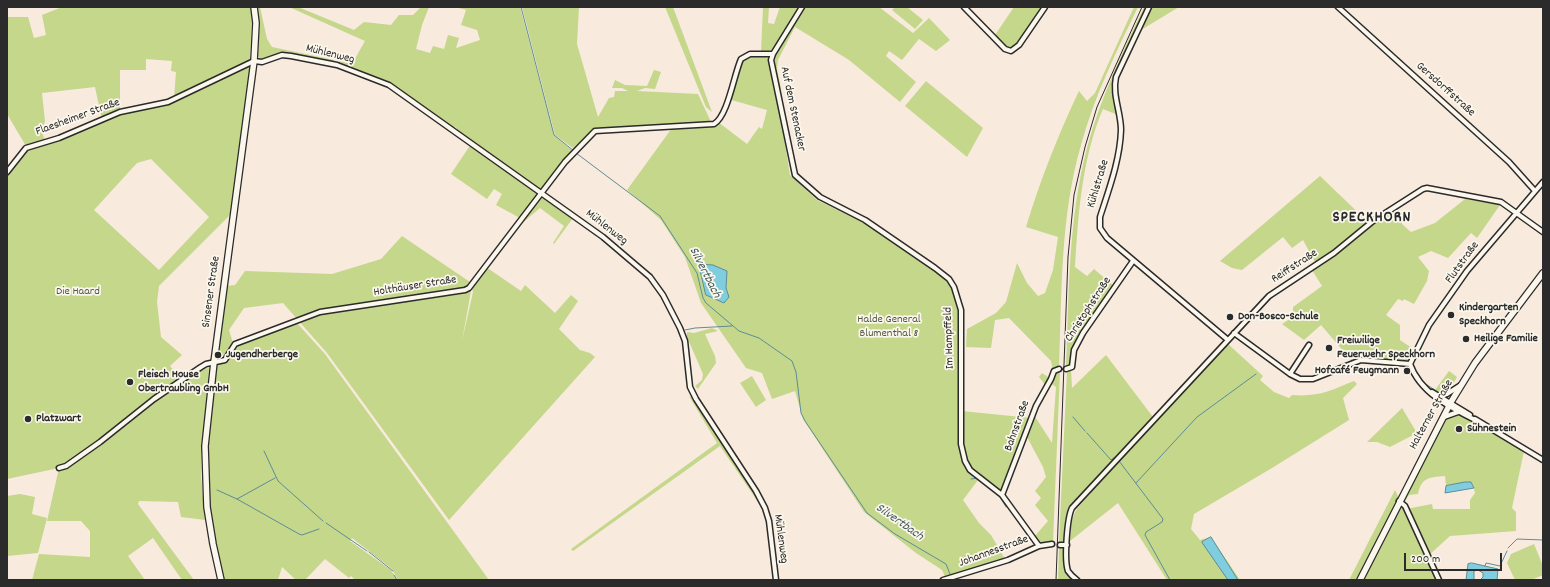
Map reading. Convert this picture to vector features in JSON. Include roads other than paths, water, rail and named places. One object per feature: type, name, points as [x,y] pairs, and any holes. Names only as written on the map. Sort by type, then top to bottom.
[{"type":"main road","name":"Sinsener Straße","points":[[221,580],[210,528],[205,485],[205,446],[214,362],[254,61],[256,23],[254,7]]},
{"type":"main road","name":"Halterner Straße","points":[[1360,580],[1442,418],[1461,385],[1543,273]]},
{"type":"street","name":"Auf dem Stenacker","points":[[795,175],[773,73],[773,54],[802,7]]},
{"type":"street","points":[[964,7],[1005,49],[1011,51],[1019,45],[1045,7]]},
{"type":"street","name":"Kühlstraße","points":[[1149,7],[1116,77],[1115,86],[1121,123],[1121,138],[1118,157],[1099,222],[1100,228],[1107,238],[1133,261],[1228,340]]},
{"type":"street","name":"Gersdorffstraße","points":[[1338,7],[1509,162],[1535,191]]},
{"type":"street","name":"Holthäuser Straße","points":[[59,468],[66,466],[100,442],[154,399],[206,364],[225,360],[235,344],[320,312],[465,290],[469,288],[576,149],[597,130],[714,124],[720,119],[741,59],[750,54],[773,54]]},
{"type":"street","name":"Mühlenweg","points":[[254,61],[262,62],[282,55],[298,57],[337,65],[389,85],[604,237],[650,278],[663,295],[685,341],[690,387],[696,399],[756,491],[765,508],[769,521],[776,580]]},
{"type":"street","name":"Flaesheimer Straße","points":[[7,172],[23,151],[32,145],[59,138],[120,112],[168,102],[254,61]]},
{"type":"street","name":"Im Hampffeld","points":[[795,175],[820,198],[865,220],[938,270],[951,282],[961,310],[962,444],[965,461],[970,470],[1002,496],[1038,546]]},
{"type":"street","name":"Flutstraße","points":[[1410,364],[1431,322],[1444,306],[1467,271],[1543,182]]},
{"type":"street","name":"Reiffstraße","points":[[1076,580],[1068,570],[1067,545],[1070,512],[1075,504],[1270,296],[1334,253],[1373,222],[1423,189],[1427,188],[1502,202],[1543,232]]},
{"type":"street","name":"Christophstraße","points":[[1066,369],[1072,367],[1074,350],[1083,333],[1133,261]]},
{"type":"street","points":[[1234,333],[1290,374],[1300,379],[1314,379],[1362,360],[1388,364],[1410,364],[1416,377],[1428,390],[1543,460]]},
{"type":"street","points":[[1290,374],[1309,345]]},
{"type":"street","name":"Bahnstraße","points":[[1002,496],[1039,399],[1054,371],[1059,369]]},
{"type":"street","points":[[1440,395],[1447,394],[1461,385]]},
{"type":"street","points":[[1428,390],[1440,395],[1459,412],[1477,421]]},
{"type":"street","points":[[1442,418],[1459,412]]},
{"type":"street","points":[[1400,501],[1404,506],[1439,580]]},
{"type":"street","name":"Johannesstraße","points":[[943,580],[1008,560],[1038,546],[1052,544]]},
{"type":"street","points":[[1060,544],[1067,545]]},
{"type":"water","points":[[699,264],[713,265],[727,271],[726,288],[729,297],[724,303],[706,295]]},
{"type":"water","points":[[1471,482],[1474,488],[1445,493],[1446,486]]},
{"type":"water","points":[[1211,537],[1238,580],[1228,580],[1203,544],[1202,542]]},
{"type":"water","points":[[1472,563],[1498,569],[1497,580],[1480,580],[1483,577],[1483,573],[1478,570],[1474,571],[1474,580],[1466,580],[1468,564]]},
{"type":"waterway","name":"Silvertbach","points":[[521,7],[554,135],[574,151]]},
{"type":"waterway","points":[[1342,7],[1427,84]]},
{"type":"waterway","points":[[1431,88],[1464,119]]},
{"type":"waterway","name":"Silvertbach","points":[[576,153],[660,216],[697,273],[703,298],[706,303],[739,331],[759,338],[792,361],[796,372],[801,413],[867,513],[895,534],[946,564],[950,574]]},
{"type":"waterway","points":[[1433,323],[1437,318]]},
{"type":"waterway","points":[[685,330],[732,326]]},
{"type":"waterway","points":[[1424,341],[1430,329]]},
{"type":"waterway","points":[[1419,350],[1422,344]]},
{"type":"waterway","points":[[1415,371],[1424,383],[1438,392]]},
{"type":"waterway","points":[[1136,483],[1197,417],[1256,374]]},
{"type":"waterway","points":[[1073,417],[1085,431]]},
{"type":"waterway","points":[[1087,433],[1111,460],[1115,457]]},
{"type":"waterway","points":[[264,451],[278,481],[323,521]]},
{"type":"waterway","points":[[1119,461],[1163,519],[1162,522],[1146,532],[1145,535],[1170,580]]},
{"type":"waterway","points":[[237,499],[275,478]]},
{"type":"waterway","points":[[971,479],[978,478]]},
{"type":"waterway","points":[[217,490],[237,499],[299,534],[302,535],[319,529]]},
{"type":"waterway","points":[[998,494],[1006,507]]},
{"type":"waterway","points":[[326,523],[367,551]]},
{"type":"waterway","points":[[1508,548],[1517,539],[1543,540]]},
{"type":"waterway","points":[[1485,566],[1486,563],[1500,566],[1507,551]]},
{"type":"waterway","points":[[369,552],[393,571]]},
{"type":"waterway","points":[[394,575],[397,580]]},
{"type":"railway","points":[[1056,580],[1068,257],[1074,195],[1085,147],[1097,107],[1142,7]]},
{"type":"place","name":"Kindergarten Speckhorn","points":[[1451,315]]},
{"type":"place","name":"Don-Bosco-Schule","points":[[1230,317]]},
{"type":"place","name":"Heilige Familie","points":[[1466,339]]},
{"type":"place","name":"Freiwilige Feuerwehr Speckhorn","points":[[1329,348]]},
{"type":"place","name":"Jugendherberge","points":[[218,355]]},
{"type":"place","name":"Hofcafé Feugmann","points":[[1407,371]]},
{"type":"place","name":"Fleisch House Obertraubling GmbH","points":[[130,382]]},
{"type":"place","name":"Platzwart","points":[[28,419]]},
{"type":"place","name":"Sühnestein","points":[[1459,429]]},
{"type":"district","name":"SPECKHORN","points":[[1372,219]]},
{"type":"park label","name":"Die Haard","points":[[78,292]]},
{"type":"park label","name":"Halde General Blumenthal 8","points":[[889,327]]}]
